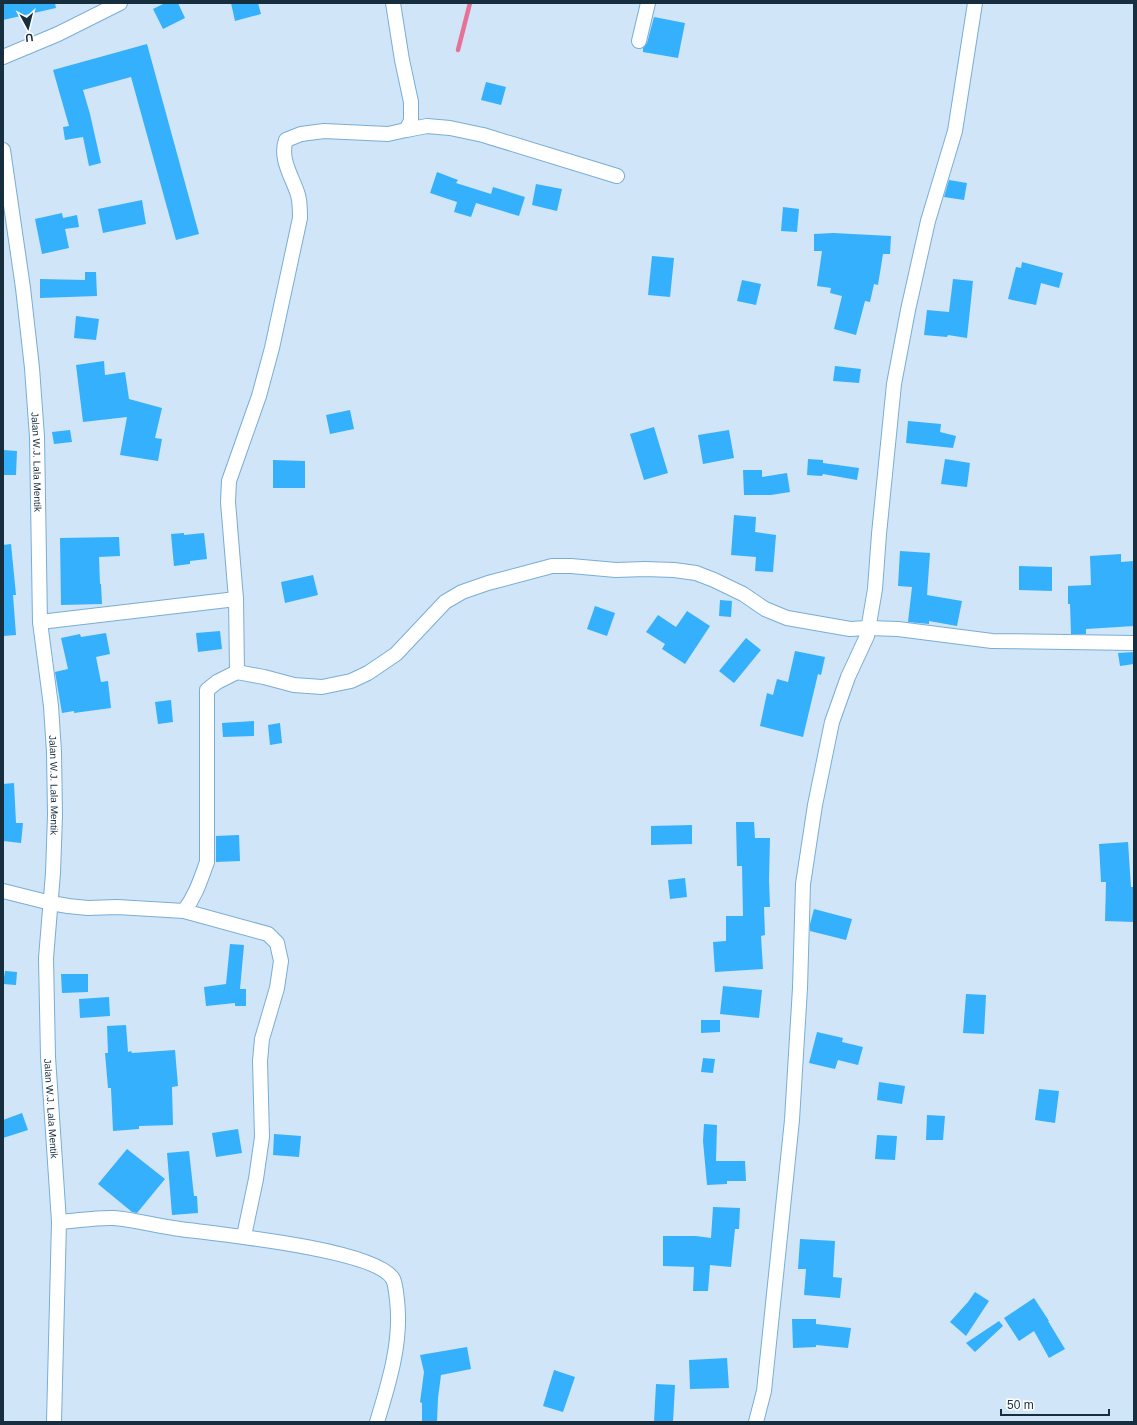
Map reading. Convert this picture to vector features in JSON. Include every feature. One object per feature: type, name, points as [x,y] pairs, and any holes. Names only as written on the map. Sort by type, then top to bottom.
[{"type":"street","points":[[3,57],[58,34],[120,3]]},
{"type":"street","points":[[393,3],[402,60],[411,102],[411,121],[406,130]]},
{"type":"street","points":[[639,41],[648,3]]},
{"type":"street","points":[[756,1422],[764,1391],[792,1120],[800,988],[802,884],[815,805],[832,722],[848,677],[867,636],[875,590],[894,384],[908,310],[928,222],[955,131],[974,3]]},
{"type":"street","points":[[237,672],[236,599],[228,502],[229,481],[259,396],[272,348],[300,218],[298,197],[285,160],[283,148],[286,140],[301,134],[324,131],[388,134],[427,126],[450,128],[483,135],[617,176]]},
{"type":"street","name":"Jalan W.J. Lala Mentik","points":[[3,150],[23,288],[32,368],[37,437],[40,622],[51,706],[54,752],[55,816],[53,873],[46,958],[48,1057],[59,1222],[54,1422]]},
{"type":"street","points":[[184,911],[193,899],[206,862],[207,690],[217,682],[237,672],[294,685],[322,687],[351,681],[396,654],[445,602],[462,592],[488,582],[552,566],[616,570],[674,570],[696,573],[714,580],[743,594],[765,609],[787,618],[850,629],[898,629],[992,641],[1134,643]]},
{"type":"street","points":[[40,622],[236,599]]},
{"type":"street","points":[[3,891],[50,903],[88,908],[117,907],[184,911],[268,934],[277,943],[282,961],[277,988],[262,1039],[260,1061],[262,1137],[256,1179],[244,1236]]},
{"type":"street","points":[[59,1222],[113,1218],[180,1229],[244,1236],[342,1255],[363,1262],[387,1273],[392,1278],[396,1286],[398,1305],[395,1350],[377,1422]]},
{"type":"building","points":[[3,3],[55,3],[56,8],[3,20]]},
{"type":"building","points":[[165,3],[178,3],[185,18],[163,29],[153,9]]},
{"type":"building","points":[[231,3],[258,3],[261,14],[235,21]]},
{"type":"building","points":[[654,17],[685,23],[678,58],[643,52]]},
{"type":"building","points":[[147,44],[199,234],[176,240],[131,77],[83,90],[101,163],[89,166],[83,137],[65,140],[63,127],[69,126],[53,70]]},
{"type":"building","points":[[486,82],[506,87],[501,105],[481,100]]},
{"type":"building","points":[[437,172],[458,180],[456,183],[491,194],[493,187],[525,197],[519,216],[476,203],[471,217],[454,212],[457,202],[430,193]]},
{"type":"building","points":[[949,180],[967,183],[964,200],[944,197]]},
{"type":"building","points":[[536,184],[562,189],[557,211],[532,205]]},
{"type":"building","points":[[142,200],[146,224],[103,233],[98,209]]},
{"type":"building","points":[[783,207],[799,209],[797,232],[781,231]]},
{"type":"building","points":[[62,213],[63,218],[77,215],[79,227],[65,229],[69,248],[42,254],[35,219]]},
{"type":"building","points":[[833,233],[891,236],[890,254],[883,254],[878,285],[874,284],[870,302],[865,301],[856,335],[834,329],[842,296],[830,293],[831,288],[817,286],[822,251],[814,251],[814,234]]},
{"type":"building","points":[[652,256],[674,258],[670,297],[648,295]]},
{"type":"building","points":[[1022,262],[1063,273],[1059,288],[1041,283],[1036,305],[1008,299],[1016,267],[1021,268]]},
{"type":"building","points":[[85,272],[96,272],[97,296],[40,298],[40,279],[85,280]]},
{"type":"building","points":[[953,279],[973,281],[967,338],[948,335],[947,337],[924,335],[927,310],[949,312]]},
{"type":"building","points":[[742,280],[761,284],[756,305],[737,301]]},
{"type":"building","points":[[76,316],[99,319],[96,340],[74,338]]},
{"type":"building","points":[[104,361],[105,375],[125,372],[129,399],[162,408],[155,438],[162,439],[158,461],[120,455],[127,417],[83,422],[76,365]]},
{"type":"building","points":[[835,366],[861,369],[859,383],[833,381]]},
{"type":"building","points":[[350,410],[354,429],[330,434],[326,415]]},
{"type":"building","points":[[908,421],[941,424],[940,432],[956,436],[953,448],[906,443]]},
{"type":"building","points":[[654,427],[668,473],[644,480],[630,434]]},
{"type":"building","points":[[70,430],[72,442],[54,444],[52,432]]},
{"type":"building","points":[[729,430],[734,458],[703,464],[698,435]]},
{"type":"building","points":[[3,450],[17,451],[16,475],[3,475]]},
{"type":"building","points":[[808,459],[823,460],[823,463],[859,468],[857,480],[823,474],[822,476],[807,475]]},
{"type":"building","points":[[945,459],[970,463],[967,487],[941,484]]},
{"type":"building","points":[[273,460],[305,461],[305,488],[273,488]]},
{"type":"building","points":[[743,470],[762,470],[762,477],[787,473],[790,492],[771,495],[744,495]]},
{"type":"building","points":[[734,515],[756,517],[755,532],[776,535],[773,572],[755,571],[756,557],[731,555]]},
{"type":"building","points":[[184,533],[184,535],[204,533],[207,559],[190,561],[190,564],[174,566],[171,534]]},
{"type":"building","points":[[119,537],[120,556],[99,557],[102,604],[61,605],[60,538]]},
{"type":"building","points":[[11,544],[16,595],[13,595],[16,635],[3,636],[3,545]]},
{"type":"building","points":[[900,551],[930,553],[927,595],[962,601],[957,626],[929,621],[929,624],[908,622],[912,587],[898,586]]},
{"type":"building","points":[[1121,554],[1121,562],[1134,561],[1134,626],[1086,629],[1086,634],[1071,634],[1068,586],[1091,585],[1090,556]]},
{"type":"building","points":[[1019,566],[1052,567],[1052,591],[1019,590]]},
{"type":"building","points":[[313,575],[318,595],[285,603],[281,582]]},
{"type":"building","points":[[720,600],[732,601],[731,617],[719,616]]},
{"type":"building","points":[[595,606],[615,613],[607,636],[587,629]]},
{"type":"building","points":[[687,611],[710,626],[685,664],[662,649],[665,644],[646,632],[658,615],[676,627]]},
{"type":"building","points":[[220,631],[222,649],[198,652],[196,633]]},
{"type":"building","points":[[106,633],[110,654],[96,657],[101,682],[108,681],[111,708],[74,713],[74,711],[62,713],[55,672],[68,669],[61,638],[80,634],[81,637]]},
{"type":"building","points":[[746,638],[761,650],[734,683],[719,671]]},
{"type":"building","points":[[795,651],[825,657],[821,675],[818,674],[803,737],[760,726],[767,693],[773,695],[777,679],[788,682]]},
{"type":"building","points":[[1134,652],[1134,664],[1120,666],[1118,653]]},
{"type":"building","points":[[171,700],[173,722],[158,724],[155,702]]},
{"type":"building","points":[[254,721],[254,736],[223,737],[222,723]]},
{"type":"building","points":[[280,723],[282,743],[270,745],[268,725]]},
{"type":"building","points":[[14,783],[16,823],[23,823],[21,843],[3,841],[3,784]]},
{"type":"building","points":[[736,822],[754,822],[755,838],[770,838],[770,907],[764,907],[765,935],[761,936],[763,969],[715,972],[713,942],[726,941],[726,916],[743,916],[742,866],[737,866]]},
{"type":"building","points":[[692,825],[692,844],[651,845],[651,826]]},
{"type":"building","points":[[239,835],[240,861],[216,862],[216,836]]},
{"type":"building","points":[[1128,842],[1131,887],[1134,887],[1134,922],[1105,921],[1106,882],[1101,882],[1099,844]]},
{"type":"building","points":[[685,878],[687,897],[670,899],[668,880]]},
{"type":"building","points":[[814,909],[852,919],[846,940],[810,931],[810,924]]},
{"type":"building","points":[[230,944],[244,945],[240,989],[246,989],[246,1006],[235,1006],[235,1003],[206,1006],[204,987],[226,984]]},
{"type":"building","points":[[5,971],[17,972],[16,985],[3,984]]},
{"type":"building","points":[[61,974],[88,974],[88,992],[62,993]]},
{"type":"building","points":[[723,986],[762,990],[759,1018],[720,1014]]},
{"type":"building","points":[[966,994],[986,995],[984,1034],[963,1033]]},
{"type":"building","points":[[109,997],[110,1016],[80,1018],[79,999]]},
{"type":"building","points":[[701,1020],[720,1020],[720,1032],[701,1033]]},
{"type":"building","points":[[126,1025],[128,1052],[175,1050],[178,1086],[172,1087],[173,1125],[139,1126],[139,1129],[113,1131],[111,1088],[108,1088],[105,1053],[108,1053],[107,1026]]},
{"type":"building","points":[[817,1032],[843,1038],[842,1042],[863,1047],[858,1065],[838,1060],[835,1069],[809,1063]]},
{"type":"building","points":[[703,1058],[715,1059],[713,1073],[701,1072]]},
{"type":"building","points":[[879,1082],[905,1086],[902,1104],[877,1100]]},
{"type":"building","points":[[1039,1089],[1059,1091],[1055,1123],[1035,1120]]},
{"type":"building","points":[[22,1113],[28,1130],[3,1138],[3,1120]]},
{"type":"building","points":[[927,1115],[945,1116],[943,1140],[926,1140]]},
{"type":"building","points":[[704,1124],[717,1125],[716,1161],[745,1161],[746,1181],[727,1181],[727,1184],[707,1185],[703,1141]]},
{"type":"building","points":[[238,1129],[242,1153],[216,1157],[212,1133]]},
{"type":"building","points":[[274,1134],[301,1136],[299,1157],[273,1155]]},
{"type":"building","points":[[877,1135],[897,1136],[895,1160],[875,1159]]},
{"type":"building","points":[[127,1149],[165,1179],[137,1213],[132,1212],[98,1184]]},
{"type":"building","points":[[189,1151],[194,1196],[197,1196],[198,1213],[172,1215],[167,1153]]},
{"type":"building","points":[[713,1207],[740,1208],[739,1229],[735,1229],[731,1267],[710,1265],[708,1291],[693,1291],[694,1267],[663,1266],[663,1236],[696,1236],[711,1238]]},
{"type":"building","points":[[800,1239],[835,1241],[833,1277],[842,1278],[840,1298],[804,1295],[806,1269],[798,1269]]},
{"type":"building","points":[[975,1292],[989,1301],[966,1336],[950,1322]]},
{"type":"building","points":[[1034,1298],[1065,1349],[1049,1358],[1034,1331],[1019,1341],[1004,1318]]},
{"type":"building","points":[[792,1319],[816,1319],[816,1324],[851,1328],[848,1348],[816,1345],[816,1347],[793,1348]]},
{"type":"building","points":[[999,1321],[1003,1326],[975,1352],[966,1343]]},
{"type":"building","points":[[467,1347],[471,1369],[441,1375],[437,1422],[422,1422],[422,1403],[420,1402],[424,1372],[420,1355]]},
{"type":"building","points":[[727,1358],[729,1388],[690,1389],[689,1360]]},
{"type":"building","points":[[554,1370],[575,1377],[563,1412],[543,1406]]},
{"type":"building","points":[[656,1384],[675,1385],[673,1422],[654,1422]]},
{"type":"waterway","points":[[458,50],[470,3]]}]
